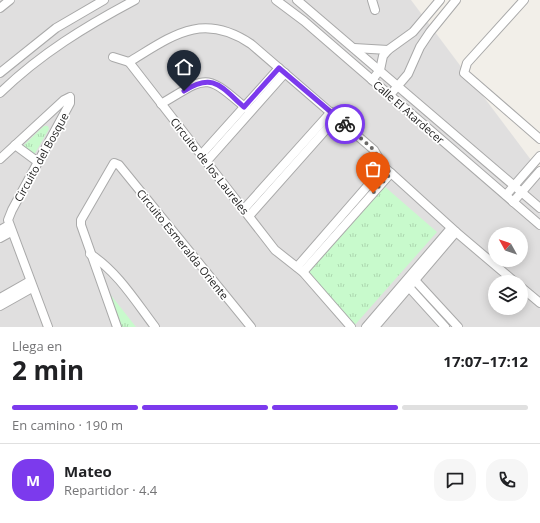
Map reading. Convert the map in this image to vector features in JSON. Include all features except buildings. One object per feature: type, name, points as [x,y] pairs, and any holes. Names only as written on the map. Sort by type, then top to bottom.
[{"type":"street","points":[[0,8],[10,0]]},
{"type":"street","points":[[0,73],[56,28],[104,0]]},
{"type":"street","points":[[0,93],[24,71],[62,42],[135,0]]},
{"type":"street","name":"Calle El Atardecer","points":[[276,0],[304,21],[540,225]]},
{"type":"street","name":"Calle El Atardecer","points":[[297,0],[540,208]]},
{"type":"street","points":[[372,0],[375,10]]},
{"type":"street","points":[[372,80],[380,70],[381,61],[388,50],[413,32],[440,0]]},
{"type":"street","points":[[390,95],[408,74],[420,47],[430,32],[456,0]]},
{"type":"street","points":[[524,0],[467,63],[464,73],[540,139]]},
{"type":"street","points":[[113,57],[129,62],[174,35],[190,30],[207,28],[224,31],[239,36],[252,44],[374,150],[384,167],[453,230],[507,275]]},
{"type":"street","points":[[354,48],[388,50]]},
{"type":"street","name":"Circuito de los Laureles","points":[[129,62],[275,250],[300,270],[351,327]]},
{"type":"street","points":[[206,162],[247,110],[282,71]]},
{"type":"street","points":[[161,104],[195,84],[208,81],[217,84],[247,110]]},
{"type":"street","name":"Circuito del Bosque","points":[[0,160],[64,100],[70,98],[70,103],[9,215],[10,228]]},
{"type":"street","points":[[201,155],[247,110]]},
{"type":"street","points":[[246,212],[334,115]]},
{"type":"street","points":[[15,145],[38,162]]},
{"type":"street","points":[[506,196],[540,156]]},
{"type":"street","name":"Circuito Esmeralda Oriente","points":[[90,254],[81,222],[112,164],[116,163],[251,327]]},
{"type":"street","points":[[300,270],[343,220],[384,167]]},
{"type":"street","points":[[513,202],[540,171]]},
{"type":"street","points":[[343,220],[391,173]]},
{"type":"street","points":[[0,230],[10,228]]},
{"type":"street","points":[[0,238],[10,228]]},
{"type":"street","points":[[10,228],[48,327]]},
{"type":"street","points":[[366,327],[413,278],[453,230]]},
{"type":"street","points":[[90,254],[117,327]]},
{"type":"street","points":[[90,254],[102,262],[113,274],[155,327]]},
{"type":"street","points":[[413,278],[458,327]]},
{"type":"street","points":[[375,327],[406,284]]},
{"type":"street","points":[[406,284],[446,327]]},
{"type":"street","points":[[0,298],[31,285]]},
{"type":"street","points":[[0,306],[31,285]]},
{"type":"street","points":[[528,293],[540,303]]},
{"type":"shaded area","points":[[0,0],[411,0],[540,172],[540,327],[0,327]]},
{"type":"green space","points":[[44,126],[48,126],[49,129],[34,155],[23,146]]},
{"type":"green space","points":[[384,186],[437,232],[353,327],[305,275]]},
{"type":"green space","points":[[95,275],[136,327],[114,327]]},
{"type":"way so far","points":[[345,124],[374,150],[384,167],[391,173],[373,193]]},
{"type":"route","points":[[184,91],[202,81],[213,82],[244,107],[279,68],[345,124]]}]
